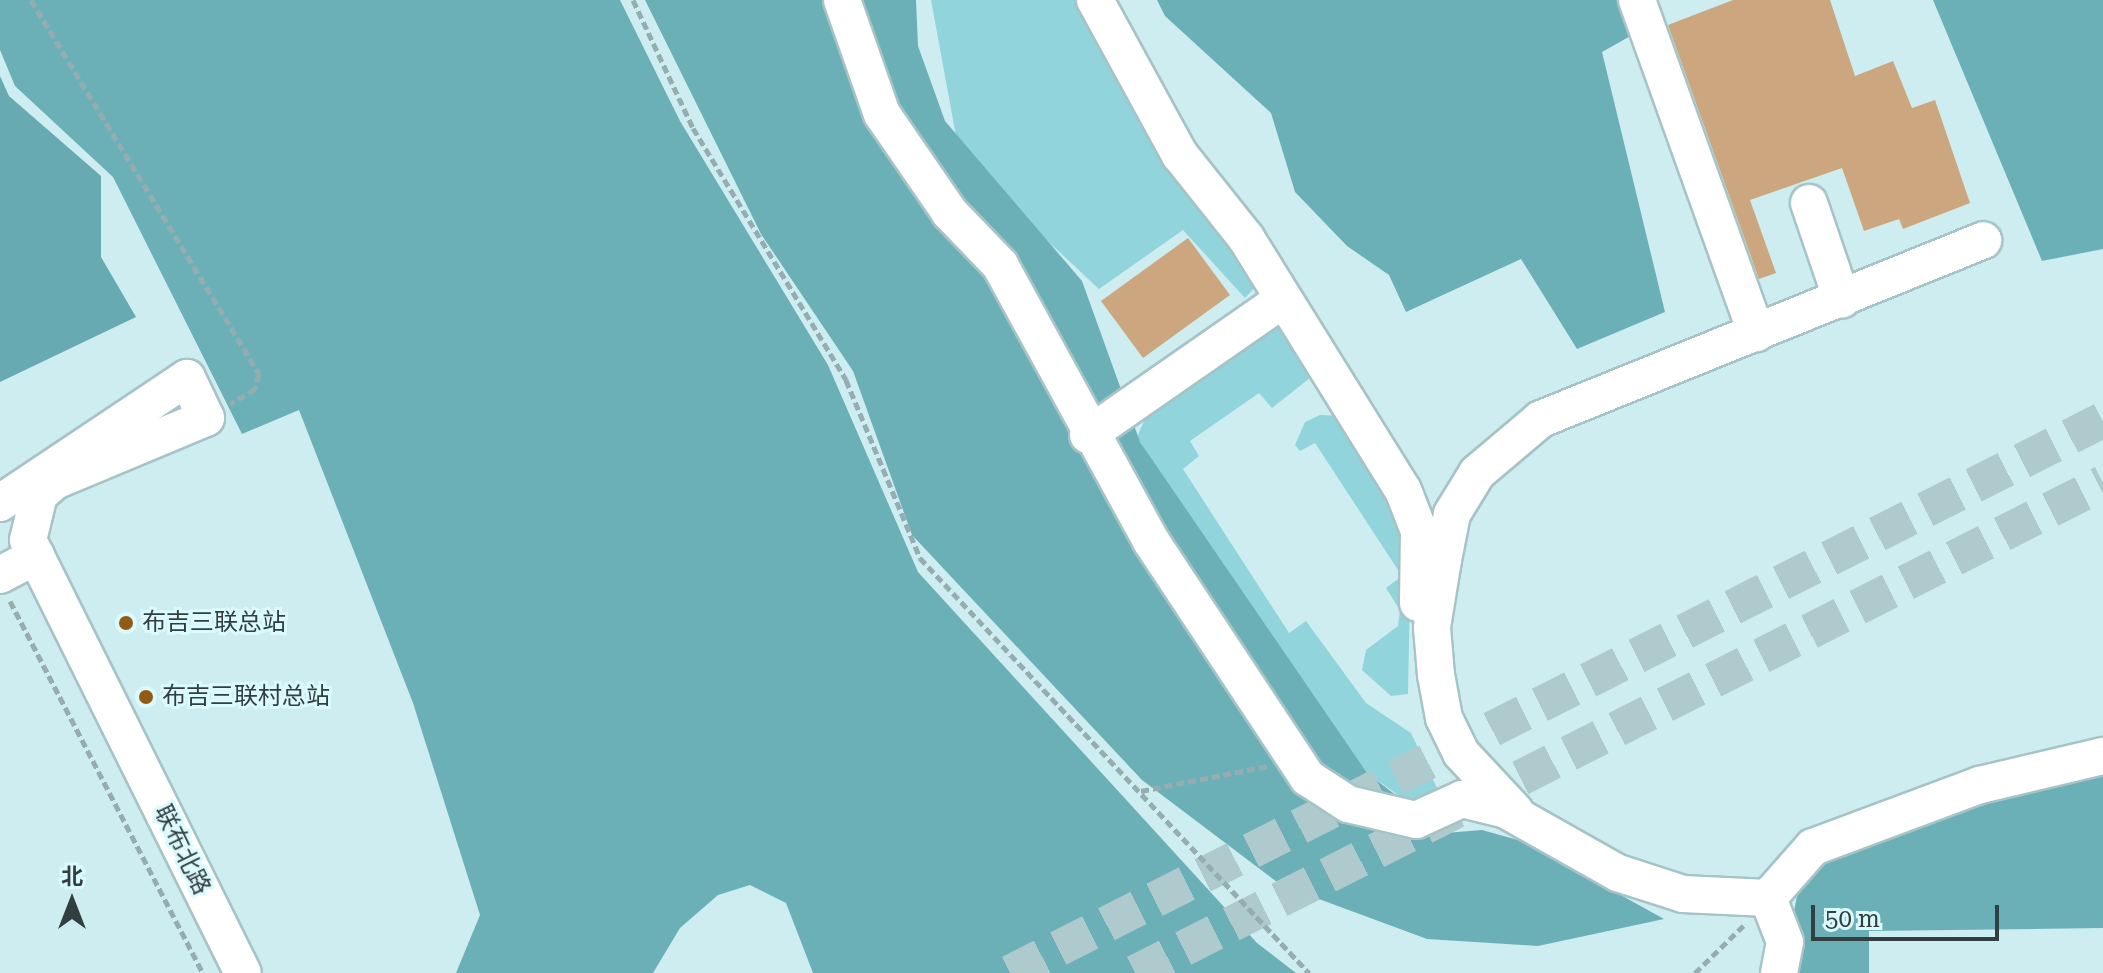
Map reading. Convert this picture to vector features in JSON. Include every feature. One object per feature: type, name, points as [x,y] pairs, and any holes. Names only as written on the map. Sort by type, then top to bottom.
[{"type":"street","points":[[842,0],[882,114],[950,213],[1000,265],[1088,435],[1308,778],[1369,815],[1416,820],[1462,799],[1522,817]]},
{"type":"street","points":[[1095,0],[1180,155],[1246,238],[1281,301],[1412,510],[1419,531],[1418,698],[1462,799]]},
{"type":"street","points":[[1637,0],[1756,333]]},
{"type":"street","points":[[1809,203],[1842,300]]},
{"type":"street","points":[[1768,898],[1657,886],[1618,873],[1522,817],[1481,779],[1444,718],[1432,627],[1452,514],[1504,443],[1541,419],[1842,300],[1983,240]]},
{"type":"street","points":[[1088,435],[1281,301]]},
{"type":"street","points":[[0,503],[187,378],[206,418]]},
{"type":"street","name":"联布北路","points":[[206,418],[55,481],[30,516],[28,540],[243,973]]},
{"type":"street","points":[[4,586],[36,556]]},
{"type":"street","points":[[1768,898],[1813,847],[1980,785],[2103,756]]},
{"type":"street","points":[[1768,898],[1785,942],[1779,973]]},
{"type":"path","points":[[31,0],[259,374],[255,389],[206,418]]},
{"type":"path","points":[[633,0],[693,128],[846,380],[920,558],[964,597],[1084,742],[1140,792],[1309,973]]},
{"type":"path","points":[[4,586],[203,973]]},
{"type":"path","points":[[1140,792],[1270,766],[1285,743]]},
{"type":"path","points":[[1695,973],[1768,898]]},
{"type":"shaded area","points":[[0,0],[620,0],[680,121],[828,365],[918,572],[1257,943],[1296,973],[813,973],[786,903],[750,885],[718,895],[680,928],[653,973],[456,973],[480,915],[413,703],[299,410],[242,434],[113,177],[15,86],[0,50]]},
{"type":"shaded area","points":[[645,0],[916,0],[918,46],[945,121],[1082,281],[1140,442],[1367,773],[1445,833],[1482,830],[1525,842],[1664,919],[1538,946],[1427,939],[1281,885],[1142,780],[912,535],[853,371],[761,234]]},
{"type":"shaded area","points":[[931,0],[1089,0],[1262,280],[1245,298],[1183,230],[1099,289],[1021,216],[956,136]]},
{"type":"shaded area","points":[[1157,0],[1617,0],[1634,34],[1602,52],[1665,312],[1577,349],[1521,259],[1406,312],[1389,275],[1347,246],[1295,192],[1271,113],[1165,16]]},
{"type":"shaded area","points":[[1933,0],[2103,0],[2103,249],[2042,261]]},
{"type":"shaded area","points":[[0,76],[9,96],[101,176],[101,257],[136,317],[0,382]]},
{"type":"shaded area","points":[[1281,325],[1315,374],[1272,408],[1259,393],[1190,441],[1199,456],[1183,469],[1289,633],[1306,621],[1366,703],[1411,733],[1454,824],[1451,833],[1367,773],[1190,524],[1137,437],[1148,412]]},
{"type":"shaded area","points":[[1320,415],[1342,416],[1411,538],[1408,694],[1391,696],[1362,670],[1366,650],[1398,626],[1400,610],[1386,588],[1402,576],[1315,443],[1300,451],[1295,445],[1305,422]]},
{"type":"shaded area","points":[[2103,771],[2103,928],[1869,931],[1869,973],[1782,973],[1797,896],[1815,867],[1916,817]]},
{"type":"building","points":[[1733,0],[1830,0],[1855,76],[1893,61],[1912,108],[1935,100],[1970,203],[1903,229],[1899,219],[1864,231],[1842,168],[1750,200],[1776,273],[1759,279],[1668,25]]},
{"type":"building","points":[[1188,238],[1230,295],[1143,358],[1101,301]]},
{"type":"tunnel","points":[[1010,973],[2103,420]]},
{"type":"tunnel","points":[[1135,973],[2103,483]]},
{"type":"place","name":"布吉三联总站","points":[[126,623]]},
{"type":"place","name":"布吉三联村总站","points":[[146,697]]}]
